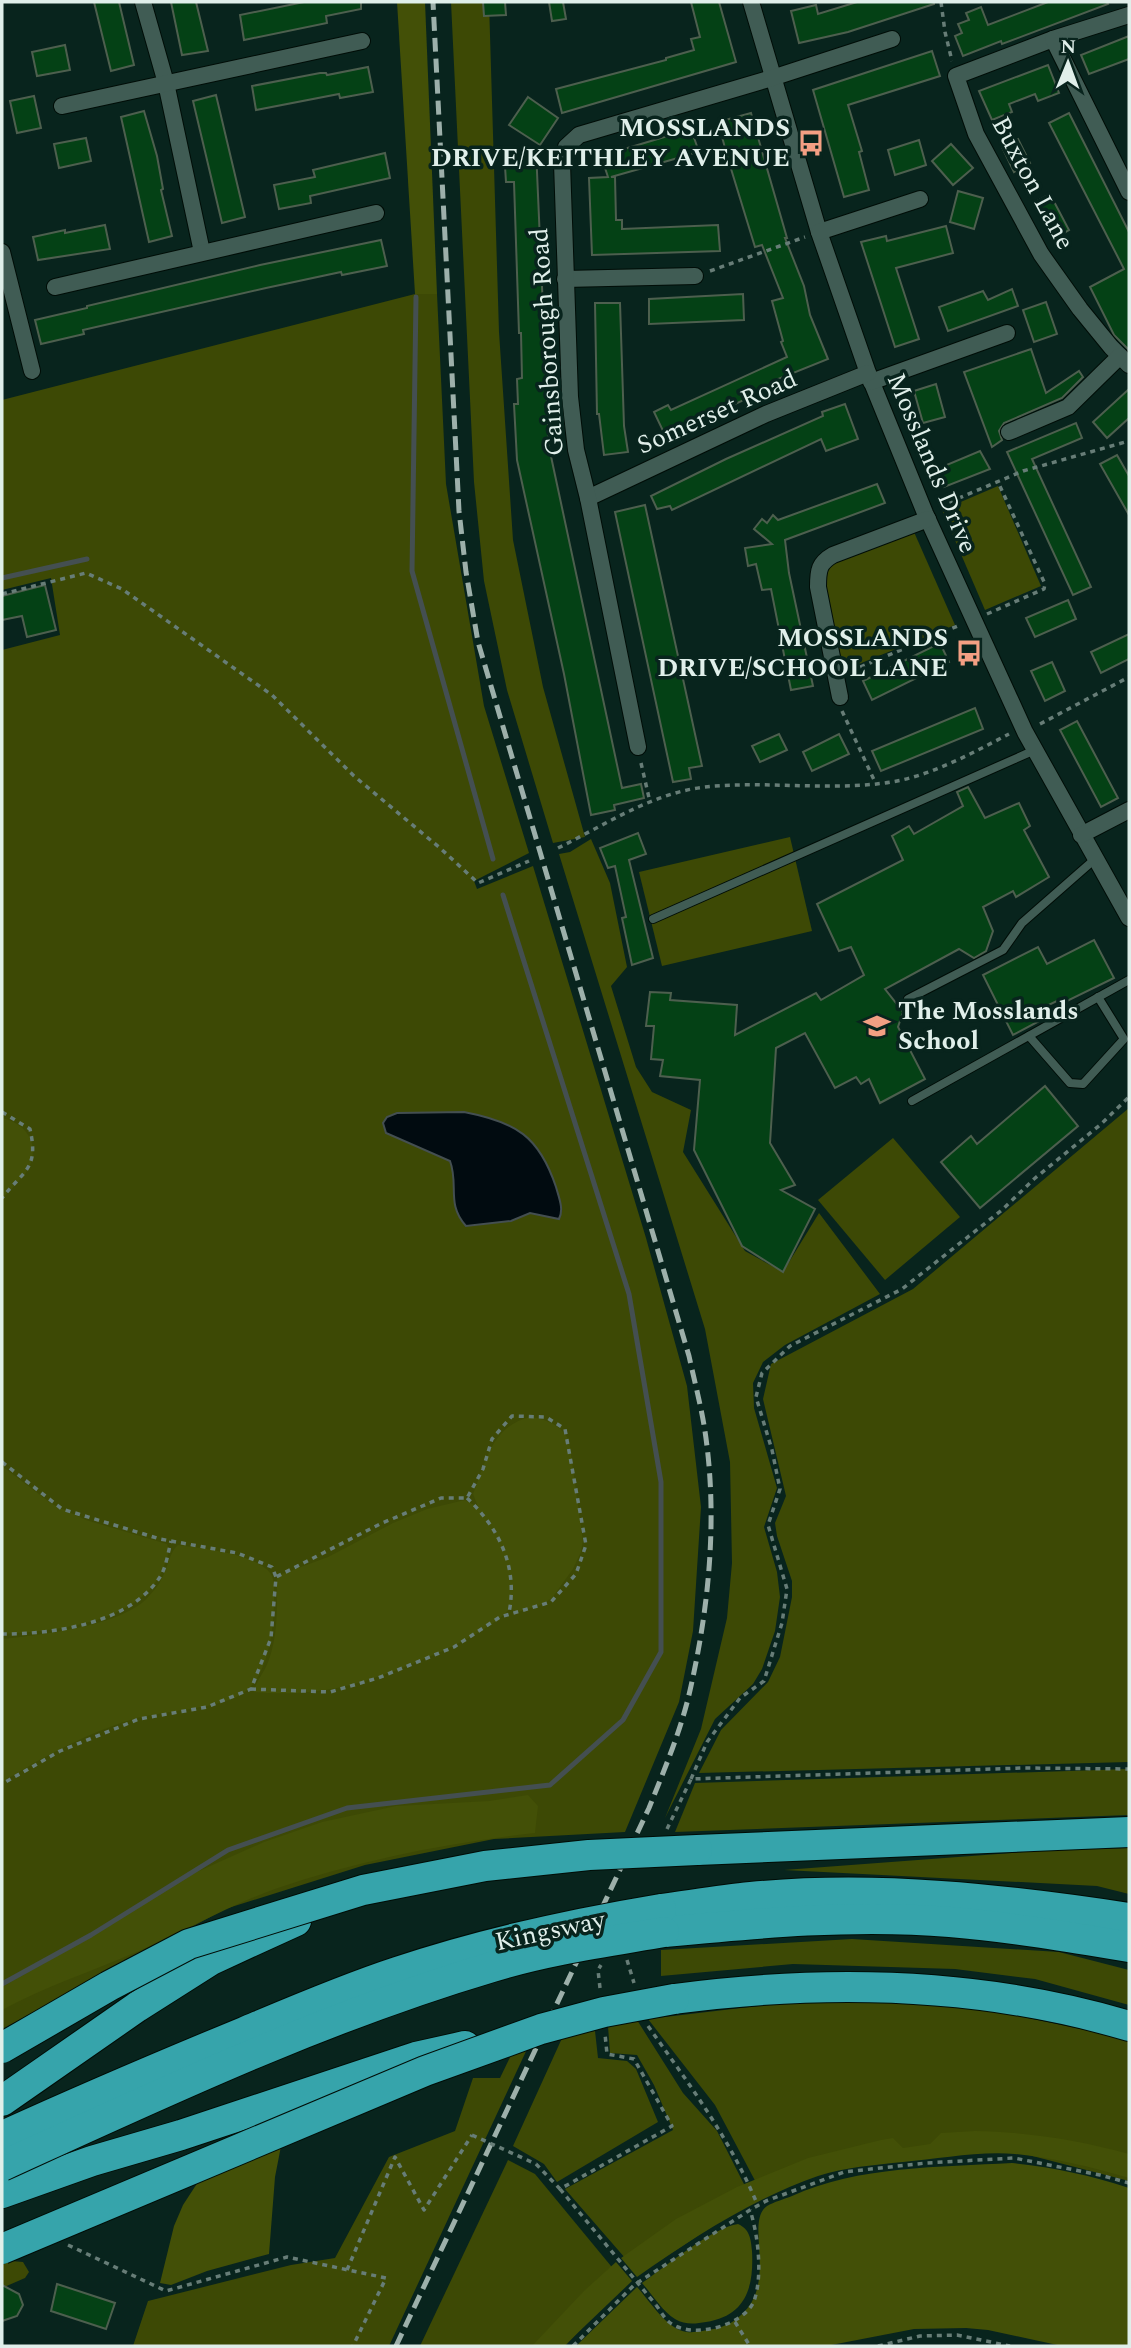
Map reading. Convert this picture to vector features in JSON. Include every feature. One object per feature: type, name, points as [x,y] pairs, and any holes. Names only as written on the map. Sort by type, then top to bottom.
[{"type":"highway","points":[[2,2048],[109,1986],[189,1944],[363,1890],[485,1866],[589,1855],[1129,1832]]},
{"type":"highway","points":[[2,2101],[137,2007],[211,1960],[363,1890]]},
{"type":"highway","name":"Kingsway","points":[[3,2135],[134,2077],[397,1972],[493,1943],[579,1923],[662,1921],[752,1897],[868,1895],[944,1896],[1047,1905],[1129,1918]]},
{"type":"highway","points":[[2,2166],[252,2055],[384,2002],[495,1966],[591,1944],[662,1921],[948,1922],[1051,1934],[1129,1947]]},
{"type":"highway","points":[[2,2193],[92,2161],[181,2135],[416,2057],[604,2012],[674,1999],[737,1990],[811,1986],[902,1987],[1052,2007],[1129,2026]]},
{"type":"highway","points":[[2,2249],[425,2071],[541,2029]]},
{"type":"street","points":[[143,2],[166,83],[202,252]]},
{"type":"street","name":"Mosslands Drive","points":[[751,2],[819,232],[870,377],[926,516],[1024,729],[1129,918]]},
{"type":"street","points":[[956,75],[1053,39],[1129,15]]},
{"type":"street","name":"Gainsborough Road","points":[[638,747],[576,450],[570,397],[565,279],[562,163],[566,147],[579,135],[892,39]]},
{"type":"street","points":[[1053,39],[1129,192]]},
{"type":"street","points":[[62,106],[362,41]]},
{"type":"street","name":"Buxton Lane","points":[[956,75],[976,134],[1041,254],[1080,309],[1125,361]]},
{"type":"street","points":[[819,232],[920,199]]},
{"type":"street","points":[[55,287],[376,213]]},
{"type":"street","points":[[2,252],[32,371]]},
{"type":"street","points":[[565,279],[695,276]]},
{"type":"street","name":"Somerset Road","points":[[588,498],[766,414],[1007,333]]},
{"type":"street","points":[[1009,432],[1068,407],[1125,361]]},
{"type":"street","points":[[840,697],[818,587],[818,569],[822,561],[833,555],[926,516]]},
{"type":"street","points":[[1081,835],[1129,810]]},
{"type":"lane","points":[[653,919],[1035,750]]},
{"type":"lane","points":[[908,999],[1003,950],[1022,923],[1095,859]]},
{"type":"lane","points":[[912,1101],[1129,980]]},
{"type":"lane","points":[[1029,1035],[1070,1083],[1083,1083],[1124,1039],[1098,998]]},
{"type":"path","points":[[941,2],[945,32],[956,75]]},
{"type":"path","points":[[695,276],[819,232]]},
{"type":"path","points":[[926,516],[1023,471],[1129,442]]},
{"type":"path","points":[[2,594],[86,573],[122,589],[272,695],[354,776],[478,883],[529,861]]},
{"type":"path","points":[[558,848],[650,802],[703,787],[842,785],[900,780],[948,765],[1129,677]]},
{"type":"path","points":[[840,697],[841,709],[875,782]]},
{"type":"path","points":[[638,747],[650,802]]},
{"type":"path","points":[[691,1779],[707,1742],[740,1698],[764,1681],[782,1623],[787,1589],[768,1525],[780,1489],[772,1450],[756,1397],[762,1373],[790,1346],[902,1289],[1002,1210],[1129,1097]]},
{"type":"path","points":[[2,1112],[30,1129],[35,1150],[26,1171],[2,1198]]},
{"type":"path","points":[[2,1784],[60,1751],[139,1719],[207,1707],[230,1700],[251,1689],[330,1692],[378,1678],[454,1647],[500,1617],[551,1602],[576,1574],[586,1545],[565,1429],[546,1417],[512,1416],[492,1439],[483,1469],[467,1498]]},
{"type":"path","points":[[2,1462],[62,1509],[172,1541],[237,1553],[272,1567],[276,1577],[271,1638],[251,1689]]},
{"type":"path","points":[[276,1577],[380,1524],[440,1498],[467,1498],[484,1514],[499,1535],[508,1563],[512,1597],[509,1614]]},
{"type":"path","points":[[2,1634],[24,1634],[103,1620],[144,1598],[162,1575],[172,1541]]},
{"type":"path","points":[[626,1956],[634,1983]]},
{"type":"path","points":[[646,2022],[737,2158],[758,2206]]},
{"type":"path","points":[[560,2189],[672,2126]]},
{"type":"path","points":[[347,2270],[395,2157],[424,2210],[472,2135],[536,2164],[560,2189],[670,2323],[695,2331],[735,2322],[753,2302],[758,2265],[755,2225],[750,2210]]},
{"type":"path","points":[[573,2346],[634,2285],[750,2210],[844,2172],[926,2163],[1014,2158],[1129,2183]]},
{"type":"path","points":[[78,2250],[166,2291],[288,2257],[386,2278],[353,2346]]},
{"type":"path","points":[[735,2322],[750,2346]]},
{"type":"path","points":[[878,2346],[920,2336],[957,2335],[1010,2346]]},
{"type":"green space","points":[[397,2],[425,2],[437,294],[415,294]]},
{"type":"green space","points":[[451,2],[489,2],[499,332],[513,540],[543,687],[585,837],[553,843],[507,690],[484,581],[474,482]]},
{"type":"green space","points":[[415,294],[437,294],[446,484],[484,706],[529,853],[474,881],[477,889],[533,866],[646,1238],[687,1386],[701,1507],[693,1631],[679,1702],[625,1832],[494,1839],[365,1865],[225,1909],[2,2029],[2,650],[60,635],[51,578],[2,590],[2,400]]},
{"type":"green space","points":[[998,486],[1041,586],[985,610],[942,510]]},
{"type":"green space","points":[[914,532],[955,625],[844,670],[824,587],[827,569],[834,562]]},
{"type":"green space","points":[[790,837],[812,931],[662,966],[639,872]]},
{"type":"green space","points":[[591,839],[610,883],[627,967],[611,986],[636,1067],[652,1092],[691,1110],[683,1152],[745,1251],[783,1272],[819,1213],[880,1294],[785,1345],[763,1362],[753,1383],[754,1408],[777,1488],[764,1527],[777,1572],[780,1597],[775,1631],[762,1669],[753,1684],[715,1719],[665,1818],[701,1729],[727,1618],[732,1563],[730,1462],[705,1329],[559,854],[570,852]]},
{"type":"green space","points":[[1129,1108],[1129,1762],[699,1773],[721,1730],[768,1682],[780,1657],[792,1597],[792,1581],[775,1523],[786,1496],[763,1399],[771,1364],[913,1289]]},
{"type":"green space","points":[[2,1118],[20,1126],[26,1132],[33,1147],[33,1156],[25,1174],[2,1199]]},
{"type":"green space","points":[[893,1138],[960,1217],[885,1280],[818,1200]]},
{"type":"green space","points":[[531,1417],[553,1424],[562,1430],[569,1440],[583,1541],[573,1569],[552,1598],[541,1605],[518,1612],[511,1607],[482,1631],[459,1643],[409,1666],[363,1682],[312,1692],[254,1692],[274,1642],[279,1575],[328,1557],[393,1523],[427,1509],[465,1500],[478,1507],[473,1494],[492,1446],[507,1428]]},
{"type":"green space","points":[[2,1466],[52,1504],[86,1520],[167,1544],[167,1559],[152,1587],[135,1602],[116,1613],[93,1621],[70,1627],[2,1634]]},
{"type":"green space","points":[[178,1545],[243,1557],[266,1568],[272,1576],[272,1633],[263,1667],[253,1684],[240,1695],[224,1702],[137,1718],[101,1730],[2,1782],[2,1639],[80,1627],[121,1615],[149,1596],[159,1583]]},
{"type":"green space","points":[[1129,1769],[1129,1815],[675,1832],[695,1783]]},
{"type":"green space","points":[[528,1795],[538,1806],[535,1833],[404,1854],[339,1869],[275,1889],[2,2010],[2,1987],[98,1933],[190,1875],[264,1842],[322,1822],[396,1806],[489,1801]]},
{"type":"green space","points":[[1129,1848],[1129,1894],[1097,1886],[784,1870],[1051,1850]]},
{"type":"green space","points":[[852,1939],[1059,1952],[1129,1970],[1129,2005],[1035,1979],[955,1969],[793,1964],[661,1976],[661,1950]]},
{"type":"green space","points":[[817,1999],[975,2007],[1129,2039],[1129,2181],[1005,2149],[864,2160],[760,2190],[715,2105],[648,2019]]},
{"type":"green space","points":[[637,2020],[683,2093],[717,2131],[747,2190],[745,2205],[639,2274],[565,2189],[673,2130],[654,2085],[637,2055],[610,2053],[608,2026]]},
{"type":"green space","points":[[595,2031],[598,2058],[627,2061],[636,2069],[658,2122],[557,2182],[544,2164],[513,2146],[563,2036]]},
{"type":"green space","points":[[528,2047],[389,2346],[133,2346],[148,2301],[291,2265],[335,2258],[389,2157],[455,2131],[473,2078],[500,2078],[513,2051]]},
{"type":"green space","points":[[975,2131],[1053,2138],[1129,2154],[1129,2178],[1058,2160],[1001,2153],[849,2168],[818,2176],[770,2196],[702,2234],[637,2277],[621,2258],[676,2219],[737,2187],[808,2158],[893,2138],[903,2148],[930,2144],[941,2133]]},
{"type":"green space","points":[[282,2141],[275,2177],[269,2254],[207,2271],[171,2285],[160,2283],[174,2226],[183,2205],[198,2182]]},
{"type":"green space","points":[[508,2160],[535,2174],[625,2283],[565,2346],[420,2346]]},
{"type":"green space","points":[[1012,2163],[1071,2172],[1129,2188],[1129,2346],[1062,2346],[966,2328],[914,2329],[826,2346],[576,2346],[637,2287],[666,2321],[680,2330],[690,2332],[714,2329],[735,2320],[754,2298],[760,2267],[761,2213],[773,2203],[817,2186],[871,2173]]},
{"type":"green space","points":[[738,2224],[747,2232],[752,2251],[751,2276],[745,2298],[739,2306],[720,2319],[694,2324],[670,2316],[642,2283],[716,2232]]},
{"type":"green space","points":[[11,2261],[23,2262],[29,2272],[25,2278],[2,2288],[2,2265]]},
{"type":"green space","points":[[616,2262],[632,2281],[564,2346],[532,2346],[584,2291]]},
{"type":"shaded area","points":[[464,1112],[498,1121],[523,1134],[533,1143],[542,1155],[556,1187],[561,1207],[559,1219],[530,1213],[511,1221],[466,1226],[456,1210],[450,1161],[386,1133],[383,1123],[387,1117],[397,1113]]},
{"type":"building","points":[[94,2],[119,2],[134,65],[111,71]]},
{"type":"building","points":[[171,2],[196,2],[208,51],[182,55]]},
{"type":"building","points":[[304,2],[361,2],[361,9],[326,16],[327,23],[244,40],[240,15]]},
{"type":"building","points":[[483,2],[505,2],[506,15],[484,16]]},
{"type":"building","points":[[549,2],[563,2],[566,19],[552,21]]},
{"type":"building","points":[[691,2],[719,2],[736,62],[562,113],[556,89],[694,50],[691,39],[700,37]]},
{"type":"building","points":[[857,2],[934,4],[848,32],[799,43],[791,11],[816,5],[818,14]]},
{"type":"building","points":[[1048,2],[1108,4],[963,56],[955,36],[962,33],[958,24],[969,20],[966,13],[981,7],[988,25]]},
{"type":"building","points":[[1129,36],[1129,59],[1089,74],[1081,55]]},
{"type":"building","points":[[65,45],[70,70],[37,76],[32,52]]},
{"type":"building","points":[[932,51],[940,76],[848,105],[862,151],[859,152],[869,190],[844,197],[813,90]]},
{"type":"building","points":[[1048,65],[1059,93],[1038,101],[1035,94],[1009,104],[1012,112],[992,120],[979,91]]},
{"type":"building","points":[[368,67],[373,92],[340,98],[339,94],[256,110],[252,86]]},
{"type":"building","points":[[216,95],[245,217],[222,223],[193,101]]},
{"type":"building","points":[[34,96],[41,128],[17,133],[10,101]]},
{"type":"building","points":[[528,97],[558,118],[540,145],[509,125]]},
{"type":"building","points":[[144,111],[157,156],[163,189],[161,190],[172,236],[149,242],[121,117]]},
{"type":"building","points":[[751,113],[785,238],[804,286],[810,315],[828,359],[778,379],[780,384],[665,435],[654,412],[668,405],[671,410],[787,357],[772,301],[783,298],[762,245],[755,247],[718,122]]},
{"type":"building","points":[[1069,113],[1129,232],[1129,350],[1114,335],[1090,287],[1124,269],[1049,123]]},
{"type":"building","points":[[691,129],[699,152],[611,177],[615,177],[616,220],[622,220],[622,229],[718,225],[720,251],[592,255],[589,178],[608,177],[601,156]]},
{"type":"building","points":[[86,138],[91,161],[59,168],[54,144]]},
{"type":"building","points":[[1018,139],[1030,163],[1014,172],[1002,147]]},
{"type":"building","points":[[919,140],[926,165],[895,175],[888,150]]},
{"type":"building","points":[[951,144],[973,168],[953,185],[932,161]]},
{"type":"building","points":[[536,149],[549,447],[622,788],[641,784],[644,798],[614,805],[615,810],[591,815],[564,674],[517,460],[514,404],[518,404],[517,379],[522,378],[521,333],[514,182],[506,182],[504,150]]},
{"type":"building","points":[[385,153],[390,178],[310,196],[311,203],[279,209],[274,185],[315,177],[313,170]]},
{"type":"building","points":[[958,191],[983,198],[974,229],[950,222]]},
{"type":"building","points":[[1050,194],[1069,230],[1053,239],[1034,203]]},
{"type":"building","points":[[105,225],[110,249],[38,260],[33,237]]},
{"type":"building","points":[[946,226],[953,253],[896,268],[919,339],[895,347],[861,242],[886,236],[887,241]]},
{"type":"building","points":[[381,240],[387,266],[342,275],[341,272],[266,288],[83,330],[84,334],[41,344],[35,320],[260,265]]},
{"type":"building","points":[[1012,289],[1018,306],[948,331],[939,307],[983,291],[988,300]]},
{"type":"building","points":[[743,294],[744,320],[649,324],[649,299]]},
{"type":"building","points":[[1046,302],[1057,334],[1034,342],[1023,310]]},
{"type":"building","points":[[595,303],[620,303],[624,426],[628,452],[604,455],[597,414]]},
{"type":"building","points":[[1031,349],[1046,393],[1079,371],[1083,377],[1062,398],[1004,423],[999,431],[1002,440],[992,447],[964,372]]},
{"type":"building","points":[[936,384],[945,417],[923,423],[914,391]]},
{"type":"building","points":[[1129,389],[1129,418],[1107,438],[1093,422]]},
{"type":"building","points":[[845,404],[858,439],[826,451],[821,439],[672,510],[670,506],[657,509],[651,496],[823,416],[822,412]]},
{"type":"building","points":[[1076,423],[1082,438],[1032,459],[1091,587],[1073,595],[1007,452]]},
{"type":"building","points":[[980,451],[990,469],[944,487],[937,469]]},
{"type":"building","points":[[1117,455],[1129,476],[1129,515],[1100,464]]},
{"type":"building","points":[[877,484],[885,503],[785,540],[789,573],[813,686],[791,690],[771,589],[762,590],[756,564],[748,566],[745,548],[772,544],[754,529],[762,519],[767,523],[773,515],[778,520]]},
{"type":"building","points":[[645,505],[702,766],[689,768],[691,779],[673,782],[615,512]]},
{"type":"building","points":[[45,585],[56,630],[27,637],[22,616],[2,620],[2,596]]},
{"type":"building","points":[[1068,600],[1076,619],[1035,637],[1026,618]]},
{"type":"building","points":[[1129,634],[1129,659],[1101,673],[1091,652]]},
{"type":"building","points":[[940,643],[949,662],[872,700],[863,681]]},
{"type":"building","points":[[1052,662],[1065,691],[1045,701],[1031,671]]},
{"type":"building","points":[[975,708],[983,729],[881,771],[872,751]]},
{"type":"building","points":[[1077,721],[1118,798],[1101,807],[1060,730]]},
{"type":"building","points":[[779,734],[787,750],[760,762],[752,746]]},
{"type":"building","points":[[839,734],[849,754],[812,771],[803,752]]},
{"type":"building","points":[[968,787],[985,818],[1019,803],[1030,826],[1024,830],[1049,877],[1016,897],[1013,891],[983,907],[993,931],[986,951],[974,958],[959,949],[885,989],[903,1012],[898,1027],[925,1079],[880,1103],[869,1079],[861,1084],[856,1077],[835,1088],[805,1033],[776,1048],[770,1143],[795,1185],[781,1190],[815,1209],[783,1272],[742,1246],[694,1150],[700,1080],[660,1076],[663,1060],[651,1059],[654,1026],[646,1026],[650,992],[671,993],[670,1000],[737,1005],[735,1035],[816,993],[821,1000],[864,975],[851,947],[839,951],[817,904],[903,860],[892,836],[909,826],[914,834],[963,806],[957,792]]},
{"type":"building","points":[[638,833],[646,854],[629,860],[653,958],[632,965],[622,918],[626,917],[615,866],[608,868],[600,848]]},
{"type":"building","points":[[1094,940],[1114,978],[1065,1002],[1063,998],[1038,1010],[1043,1019],[1013,1035],[983,975],[1038,947],[1047,964]]},
{"type":"building","points":[[1045,1086],[1078,1126],[980,1208],[941,1162],[971,1136],[977,1144]]},
{"type":"building","points":[[57,2284],[115,2303],[106,2329],[51,2311]]},
{"type":"building","points":[[2,2285],[19,2294],[23,2305],[17,2316],[2,2321]]},
{"type":"waterway","points":[[416,297],[412,571],[493,859]]},
{"type":"waterway","points":[[2,578],[87,559]]},
{"type":"waterway","points":[[2,1984],[91,1935],[228,1850],[347,1808],[550,1785],[623,1720],[661,1652],[661,1482],[629,1294],[503,895]]},
{"type":"railway","points":[[396,2346],[649,1808],[667,1763],[687,1702],[698,1654],[707,1589],[711,1523],[711,1490],[704,1425],[689,1356],[478,642],[459,511],[433,2]]},
{"type":"place","name":"MOSSLANDS DRIVE/KEITHLEY AVENUE","points":[[811,143]]},
{"type":"place","name":"MOSSLANDS DRIVE/SCHOOL LANE","points":[[969,653]]},
{"type":"place","name":"The Mosslands School","points":[[877,1026]]}]
